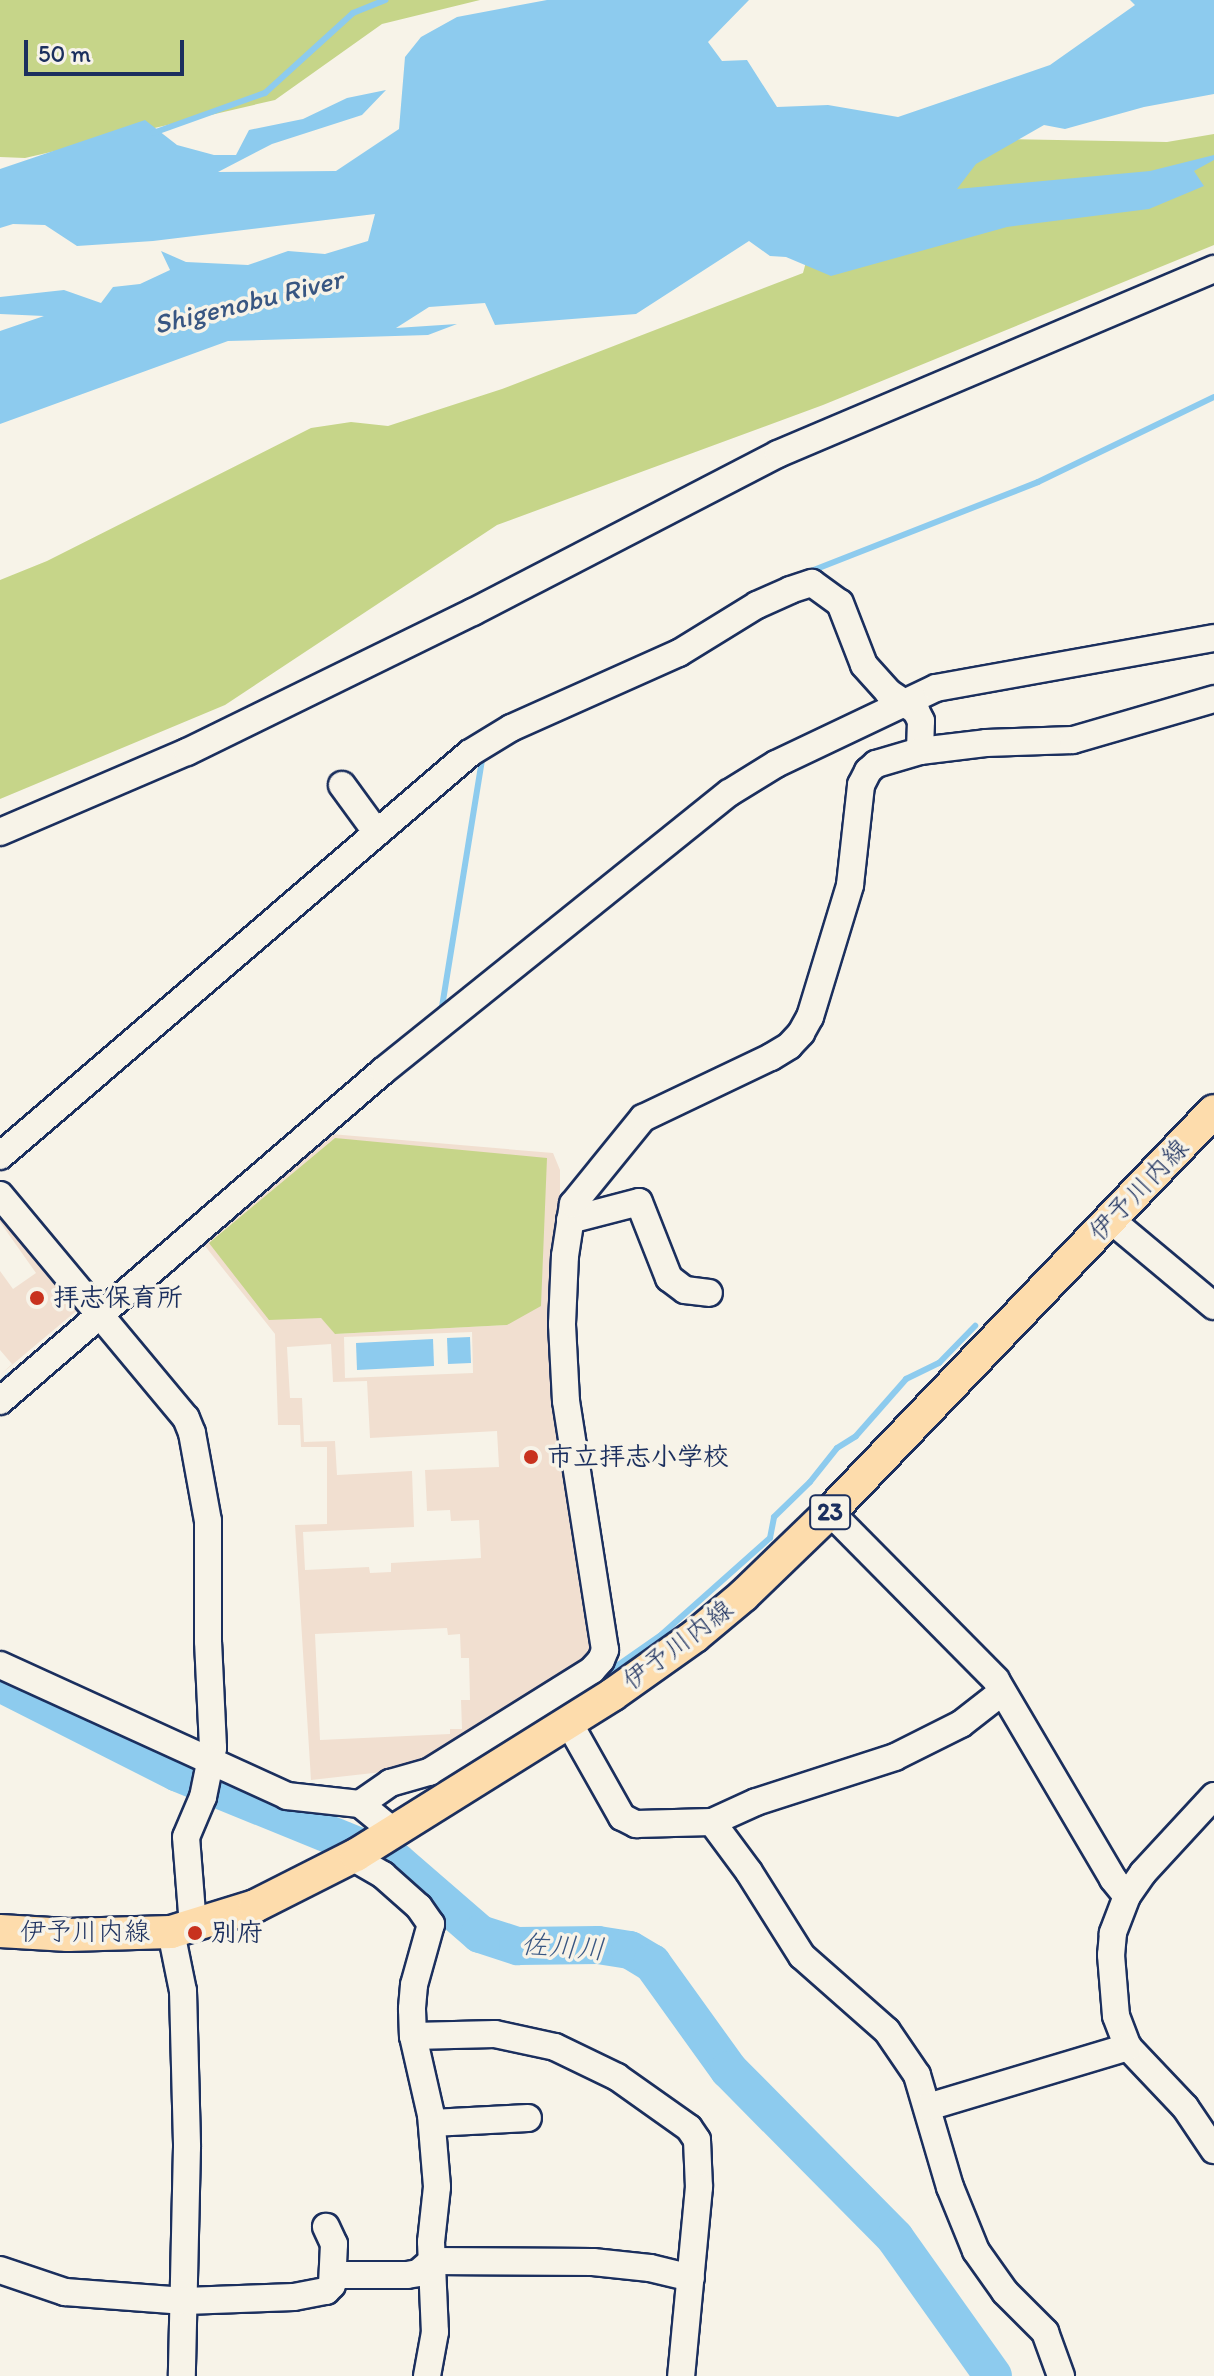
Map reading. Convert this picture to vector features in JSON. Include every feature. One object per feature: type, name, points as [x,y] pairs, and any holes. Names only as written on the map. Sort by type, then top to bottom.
[{"type":"main road","name":"伊予川内線","points":[[0,1931],[68,1935],[182,1929],[269,1899],[354,1856],[569,1723],[695,1636],[744,1595],[830,1512],[1214,1111]]},
{"type":"street","points":[[0,832],[187,752],[473,612],[778,454],[1214,269]]},
{"type":"street","points":[[0,1156],[490,739],[679,653],[757,605],[812,583],[840,603],[864,665],[888,692],[916,711],[921,721],[920,751]]},
{"type":"street","points":[[0,1401],[383,1071],[729,793],[787,758],[936,688],[1214,638]]},
{"type":"street","points":[[360,1804],[390,1783],[429,1772],[592,1670],[601,1660],[605,1650],[566,1401],[562,1324],[573,1204],[643,1118],[771,1057],[789,1046],[801,1033],[810,1017],[850,885],[861,785],[876,764],[920,751],[986,743],[1073,740],[1214,699]]},
{"type":"street","points":[[342,785],[377,833]]},
{"type":"street","points":[[0,1195],[99,1318],[186,1418],[192,1433],[208,1521],[212,1767],[186,1837],[182,1929],[187,2147],[182,2376]]},
{"type":"street","points":[[570,1220],[639,1202],[669,1278],[685,1290],[709,1293]]},
{"type":"street","points":[[1111,1220],[1214,1306]]},
{"type":"street","points":[[830,1512],[996,1680],[1039,1748],[1113,1879],[1127,1896]]},
{"type":"street","points":[[0,1665],[212,1767],[287,1796],[360,1804],[388,1834]]},
{"type":"street","points":[[569,1723],[622,1817],[636,1824],[712,1822],[756,1802],[895,1757],[961,1724],[1002,1692]]},
{"type":"street","points":[[1214,1796],[1143,1873],[1127,1896],[1113,1933],[1111,1955],[1116,2016],[1128,2047],[1185,2107],[1214,2150]]},
{"type":"street","points":[[712,1822],[749,1872],[802,1956],[887,2031],[917,2075],[950,2187],[976,2251],[1005,2292],[1045,2332],[1061,2376]]},
{"type":"street","points":[[354,1856],[383,1875],[419,1907],[431,1924],[414,1985],[413,2036],[432,2123],[437,2187],[432,2261],[435,2332],[427,2376]]},
{"type":"street","points":[[413,2036],[495,2034],[555,2047],[617,2077],[674,2114],[697,2140],[699,2187],[681,2376]]},
{"type":"street","points":[[928,2107],[1128,2047]]},
{"type":"street","points":[[432,2123],[528,2118]]},
{"type":"street","points":[[0,2270],[65,2292],[185,2301],[315,2293],[326,2291],[335,2275],[334,2244],[326,2227]]},
{"type":"street","points":[[335,2275],[407,2275],[418,2273],[432,2261],[593,2262],[650,2268],[691,2278]]},
{"type":"shaded area","points":[[331,1134],[553,1153],[560,1170],[560,1219],[589,1654],[572,1671],[418,1768],[311,1780],[295,1525],[327,1524],[327,1447],[301,1447],[300,1425],[278,1425],[275,1334],[201,1241]],"holes":[[[321,1318],[507,1325],[336,1334]],[[472,1332],[473,1373],[345,1378],[344,1337]],[[331,1344],[333,1382],[367,1381],[370,1438],[497,1431],[499,1467],[425,1470],[427,1511],[450,1510],[451,1521],[479,1520],[481,1558],[391,1563],[391,1572],[370,1573],[369,1567],[305,1570],[303,1532],[414,1527],[412,1471],[337,1475],[335,1441],[304,1442],[302,1398],[290,1398],[287,1347]],[[447,1628],[448,1635],[460,1634],[461,1658],[469,1658],[470,1700],[461,1700],[462,1729],[450,1729],[450,1734],[320,1740],[315,1634]]]},
{"type":"shaded area","name":"拝志保育所","points":[[0,1212],[81,1307],[0,1375],[12,1364],[0,1350],[0,1271],[13,1289],[36,1273],[0,1222]]},
{"type":"green space","points":[[0,0],[480,0],[382,24],[275,100],[25,158],[0,157]]},
{"type":"green space","points":[[1214,134],[1214,245],[823,405],[497,525],[225,705],[0,799],[0,580],[47,561],[311,428],[351,422],[388,426],[502,389],[803,273],[815,229],[951,138],[1167,142]]},
{"type":"green space","points":[[335,1138],[547,1158],[541,1306],[507,1325],[335,1334],[321,1318],[269,1320],[209,1243]]},
{"type":"water","name":"Shigenobu River","points":[[547,0],[749,0],[708,42],[722,61],[747,60],[777,107],[828,105],[898,117],[1050,65],[1135,5],[1130,0],[1214,0],[1214,94],[1144,107],[1065,129],[1044,125],[976,164],[957,189],[1150,171],[1214,155],[1214,160],[1194,171],[1204,186],[1149,209],[1007,227],[831,276],[786,257],[770,256],[749,241],[636,314],[495,325],[485,303],[429,307],[396,328],[457,324],[428,335],[228,341],[0,424],[0,331],[44,316],[0,314],[0,297],[64,290],[101,303],[113,287],[140,284],[170,270],[161,251],[186,262],[248,265],[288,251],[325,254],[368,241],[375,214],[153,241],[77,246],[45,225],[13,224],[0,228],[0,169],[145,120],[177,145],[214,155],[236,155],[249,130],[303,119],[347,98],[386,90],[362,115],[272,144],[218,172],[336,171],[399,129],[405,57],[421,37],[457,17]]},
{"type":"water","points":[[470,1337],[471,1363],[448,1364],[447,1338]]},
{"type":"water","points":[[433,1339],[434,1366],[357,1370],[356,1343]]},
{"type":"waterway","points":[[153,133],[265,93],[353,13],[385,0]]},
{"type":"waterway","points":[[806,573],[1038,482],[1214,397]]},
{"type":"waterway","points":[[441,1013],[483,755]]},
{"type":"waterway","points":[[601,1677],[661,1635],[770,1538],[774,1517],[810,1482],[837,1448],[856,1436],[906,1379],[939,1363],[975,1326]]},
{"type":"waterway","points":[[0,1384],[10,1375]]},
{"type":"waterway","name":"佐川川","points":[[0,1683],[178,1773],[397,1862],[480,1934],[518,1946],[598,1945],[630,1950],[652,1963],[729,2070],[895,2238],[993,2376]]},
{"type":"waterway","points":[[336,1836],[350,1826]]},
{"type":"place","name":"拝志保育所","points":[[37,1298]]},
{"type":"place","name":"市立拝志小学校","points":[[531,1457]]},
{"type":"place","name":"別府","points":[[195,1933]]}]
